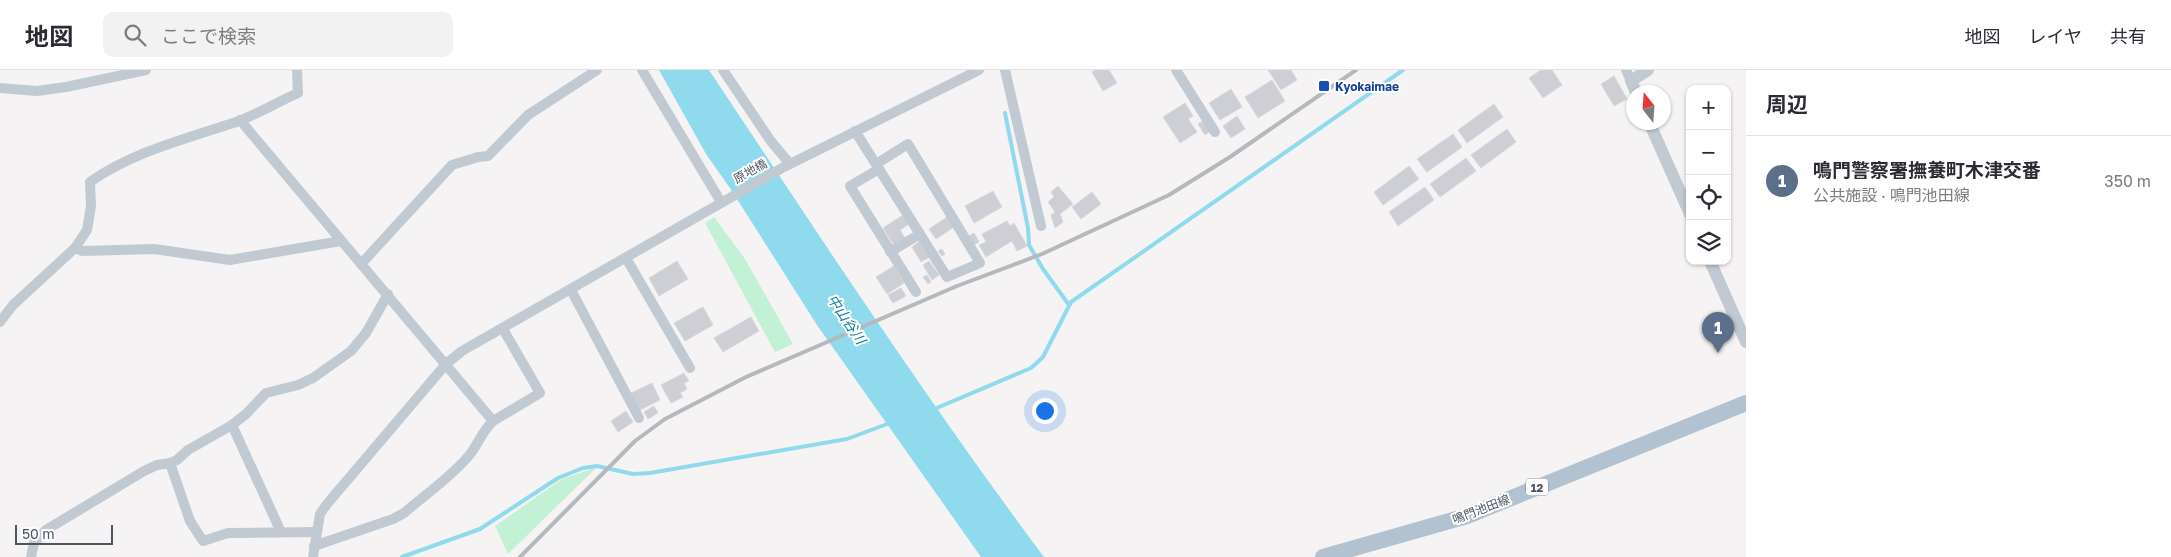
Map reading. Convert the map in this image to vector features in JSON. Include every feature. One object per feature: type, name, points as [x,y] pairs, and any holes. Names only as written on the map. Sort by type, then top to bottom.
[{"type":"main road","name":"鳴門池田線","points":[[1323,557],[1467,516],[1746,402]]},
{"type":"street","points":[[0,88],[37,90],[66,88],[146,70]]},
{"type":"street","points":[[0,322],[13,305],[76,248],[87,230],[91,206],[90,182],[137,158],[173,143],[240,120],[298,93],[297,70]]},
{"type":"street","points":[[361,264],[452,165],[488,156],[528,115],[597,70]]},
{"type":"street","points":[[642,70],[724,200]]},
{"type":"street","points":[[723,70],[787,165]]},
{"type":"street","name":"原地橋","points":[[314,552],[320,514],[327,504],[446,364],[462,351],[787,165],[979,70]]},
{"type":"street","points":[[1005,70],[1041,226]]},
{"type":"street","points":[[1176,70],[1215,132]]},
{"type":"street","points":[[1631,81],[1648,70]]},
{"type":"street","points":[[240,120],[493,421]]},
{"type":"street","points":[[1653,130],[1686,205]]},
{"type":"street","points":[[855,131],[877,166],[920,234],[947,277],[980,263],[908,144],[877,166],[850,186],[916,292]]},
{"type":"street","points":[[890,252],[920,234]]},
{"type":"street","points":[[76,248],[82,251],[154,250],[230,260],[341,241]]},
{"type":"street","points":[[626,258],[690,368]]},
{"type":"street","points":[[1712,265],[1746,342]]},
{"type":"street","points":[[571,290],[639,418]]},
{"type":"street","points":[[31,557],[34,543],[46,530],[144,471],[176,460],[188,450],[232,425],[246,414],[266,393],[298,385],[314,378],[351,351],[366,333],[388,294]]},
{"type":"street","points":[[314,552],[321,546],[393,519],[404,513],[466,459],[493,421],[540,393],[503,329]]},
{"type":"street","points":[[232,425],[281,532]]},
{"type":"street","points":[[170,463],[190,521],[203,541],[228,533],[316,532]]},
{"type":"green space","points":[[714,217],[745,259],[793,344],[775,352],[705,223]]},
{"type":"green space","points":[[594,468],[508,554],[495,526],[562,479]]},
{"type":"water","name":"中山谷川","points":[[659,70],[709,70],[915,377],[1044,557],[981,557],[817,325],[730,188],[706,154]]},
{"type":"building","points":[[1095,70],[1109,70],[1117,83],[1103,91],[1092,72]]},
{"type":"building","points":[[1268,70],[1291,70],[1297,80],[1281,90]]},
{"type":"building","points":[[1541,70],[1552,70],[1562,85],[1543,98],[1529,78]]},
{"type":"building","points":[[1614,76],[1626,100],[1614,106],[1601,84]]},
{"type":"building","points":[[1272,80],[1285,101],[1258,118],[1245,97]]},
{"type":"building","points":[[1231,89],[1242,107],[1220,120],[1209,103]]},
{"type":"building","points":[[1185,103],[1193,116],[1188,119],[1197,132],[1180,143],[1163,117]]},
{"type":"building","points":[[1494,104],[1503,117],[1467,143],[1458,130]]},
{"type":"building","points":[[1237,116],[1245,129],[1231,138],[1223,126]]},
{"type":"building","points":[[1205,119],[1212,130],[1205,135],[1198,124]]},
{"type":"building","points":[[1507,129],[1516,142],[1481,168],[1471,155]]},
{"type":"building","points":[[1453,134],[1462,147],[1427,172],[1417,159]]},
{"type":"building","points":[[1466,158],[1476,171],[1440,197],[1430,184]]},
{"type":"building","points":[[1409,166],[1419,179],[1383,205],[1374,192]]},
{"type":"building","points":[[1058,186],[1073,204],[1060,214],[1063,222],[1055,228],[1051,215],[1055,212],[1048,202],[1054,197],[1051,192]]},
{"type":"building","points":[[1425,187],[1434,200],[1398,226],[1389,212]]},
{"type":"building","points":[[993,191],[1002,207],[974,223],[965,206]]},
{"type":"building","points":[[1092,192],[1101,204],[1081,219],[1072,207]]},
{"type":"building","points":[[903,215],[909,224],[900,230],[905,238],[894,245],[883,228]]},
{"type":"building","points":[[947,217],[954,227],[936,239],[929,229]]},
{"type":"building","points":[[1007,221],[1010,226],[1014,223],[1027,246],[1017,251],[1012,241],[986,257],[979,245],[986,242],[982,234]]},
{"type":"building","points":[[974,233],[979,242],[974,245],[969,236]]},
{"type":"building","points":[[920,241],[930,257],[921,262],[912,247]]},
{"type":"building","points":[[942,249],[945,254],[942,256],[938,251]]},
{"type":"building","points":[[677,261],[688,279],[659,296],[649,278]]},
{"type":"building","points":[[929,261],[939,275],[932,280],[923,265]]},
{"type":"building","points":[[894,266],[904,283],[887,294],[876,277]]},
{"type":"building","points":[[927,275],[931,282],[928,284],[923,277]]},
{"type":"building","points":[[901,288],[906,296],[893,303],[888,295]]},
{"type":"building","points":[[703,307],[713,325],[685,341],[674,323]]},
{"type":"building","points":[[751,317],[759,331],[723,352],[714,338]]},
{"type":"building","points":[[684,373],[689,381],[684,383],[687,389],[680,393],[683,397],[671,403],[661,385]]},
{"type":"building","points":[[652,383],[660,400],[640,410],[631,393]]},
{"type":"building","points":[[654,406],[658,413],[648,419],[644,412]]},
{"type":"building","points":[[626,411],[633,422],[618,432],[611,421]]},
{"type":"waterway","points":[[932,410],[1031,368],[1043,357],[1071,302],[1403,70]]},
{"type":"waterway","points":[[1005,113],[1028,228],[1029,245],[1043,269],[1069,305]]},
{"type":"waterway","points":[[402,557],[480,529],[558,478],[583,468],[597,466],[633,474],[650,473],[847,439],[890,423]]},
{"type":"railway","points":[[520,557],[635,441],[665,419],[746,377],[957,286],[1042,254],[1169,195],[1230,157],[1356,70]]},
{"type":"place","name":"Kyokaimae","points":[[1324,86]]},
{"type":"place","name":"鳴門警察署撫養町木津交番","points":[[1718,353]]}]
